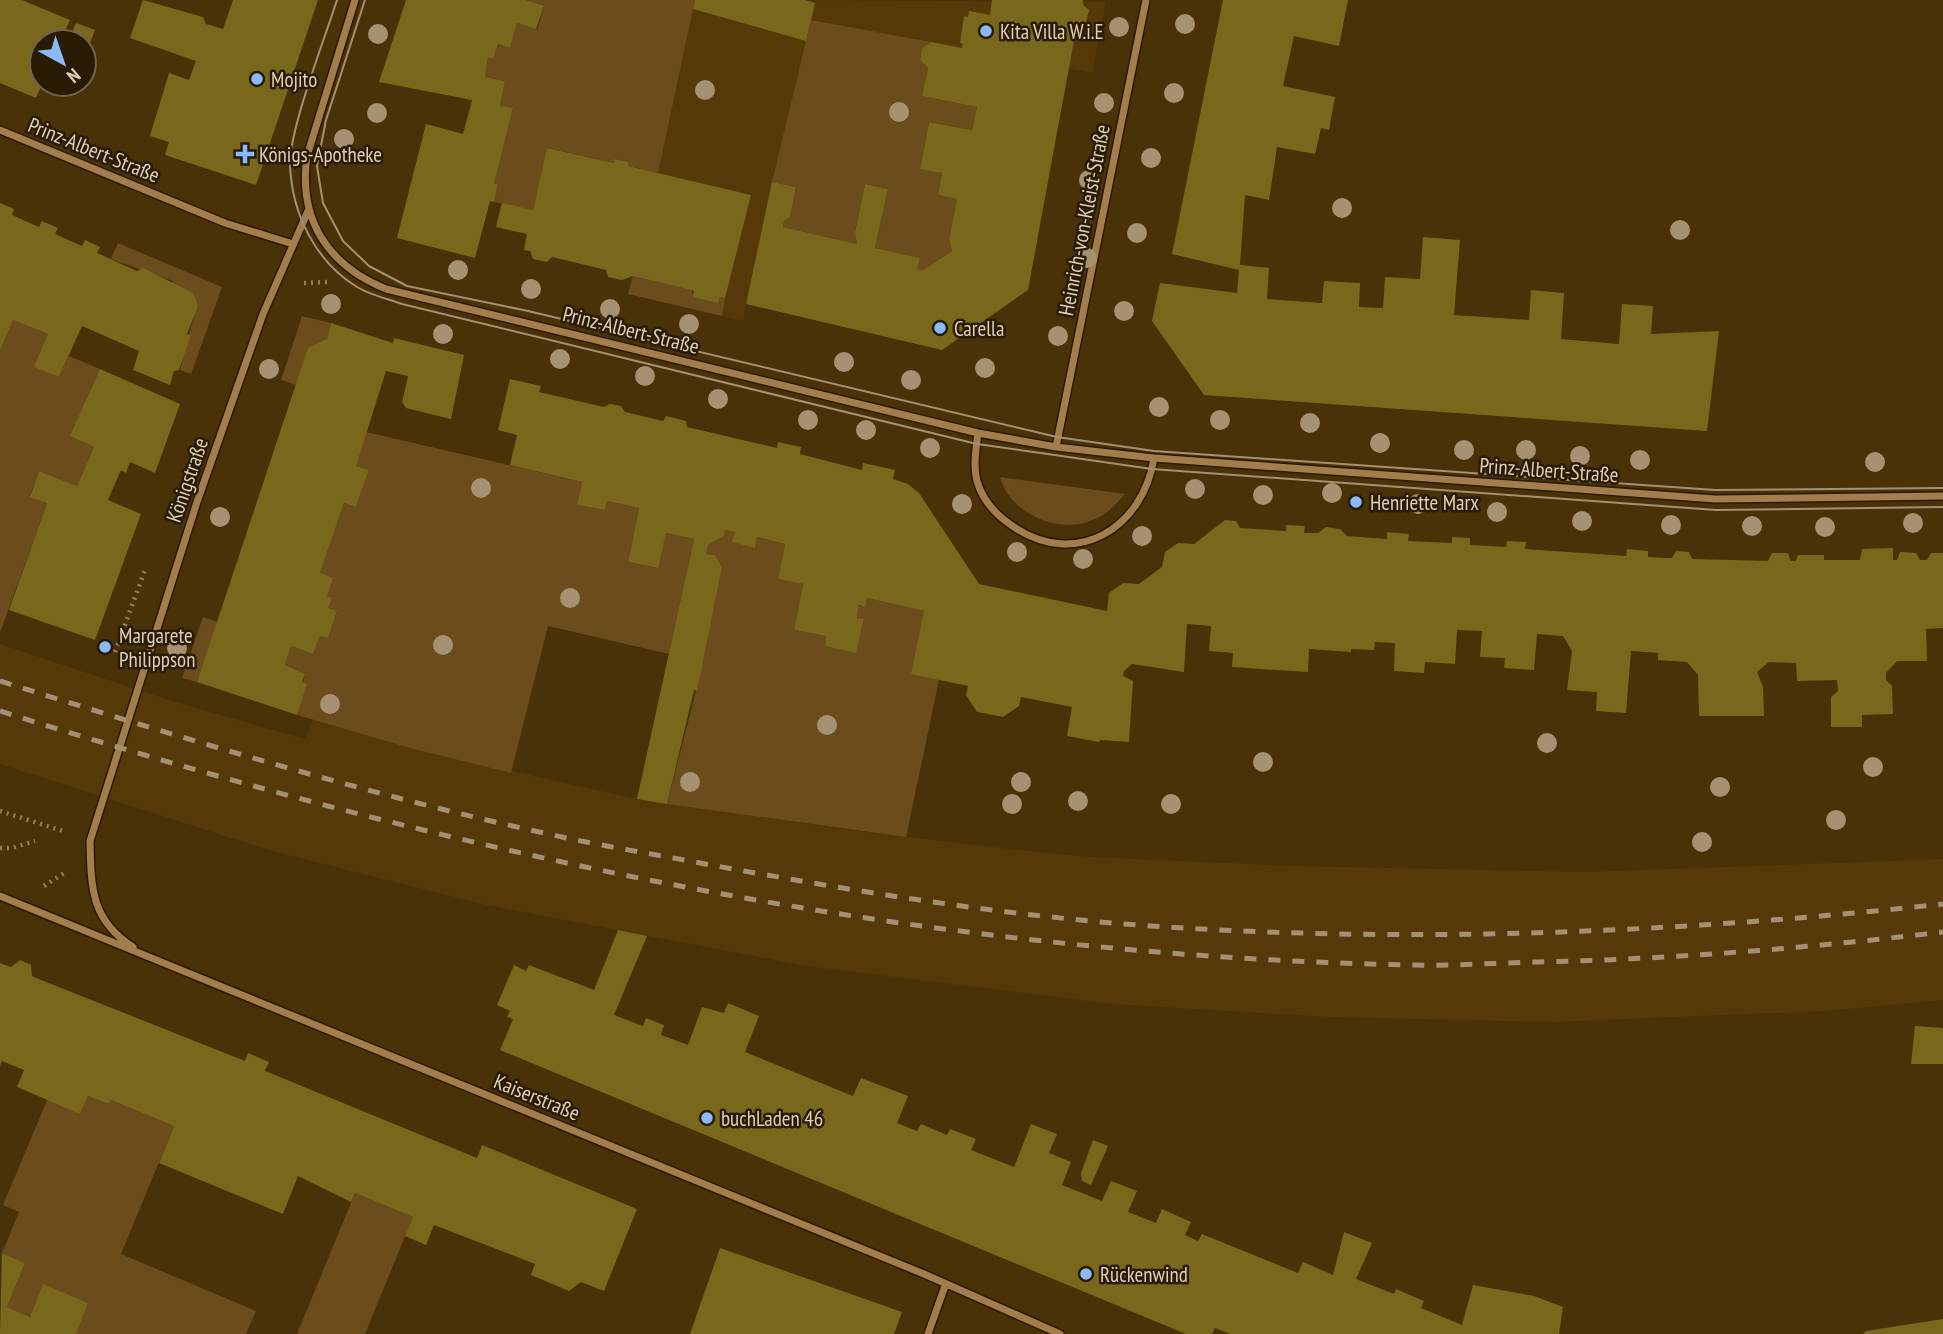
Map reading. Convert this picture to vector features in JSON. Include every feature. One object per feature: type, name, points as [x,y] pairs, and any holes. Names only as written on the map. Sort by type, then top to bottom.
[{"type":"street","points":[[308,211],[303,182],[307,156],[355,0]]},
{"type":"street","name":"Heinrich-von-Kleist-Straße","points":[[1056,447],[1146,0]]},
{"type":"street","name":"Prinz-Albert-Straße","points":[[0,131],[225,223],[293,244]]},
{"type":"street","name":"Königstraße","points":[[147,956],[114,935],[99,915],[91,879],[90,842],[197,502],[263,314],[308,211]]},
{"type":"street","name":"Prinz-Albert-Straße","points":[[308,211],[323,242],[345,267],[386,289],[978,433],[1056,447],[1154,458],[1715,499],[1943,496]]},
{"type":"street","points":[[978,433],[975,464],[984,497],[999,517],[1019,531],[1042,540],[1063,544],[1086,542],[1104,536],[1121,524],[1133,510],[1145,488],[1154,458]]},
{"type":"street","name":"Kaiserstraße","points":[[0,896],[923,1274],[945,1286],[1060,1334]]},
{"type":"street","points":[[928,1334],[945,1286]]},
{"type":"path","points":[[115,652],[147,565]]},
{"type":"path","points":[[0,811],[66,832]]},
{"type":"path","points":[[0,848],[35,842]]},
{"type":"path","points":[[37,887],[47,885],[73,868],[90,842]]},
{"type":"shaded area","points":[[525,0],[695,0],[658,173],[628,166],[629,162],[616,159],[614,163],[548,148],[533,210],[494,202],[498,185],[494,184],[513,109],[500,106],[505,81],[485,77],[488,58],[493,59],[498,44],[510,48],[517,23],[537,29],[544,7]]},
{"type":"shaded area","points":[[695,0],[805,0],[814,3],[815,0],[1106,2],[1092,73],[811,20],[743,321],[628,294]]},
{"type":"shaded area","points":[[811,20],[931,42],[922,48],[920,60],[928,68],[922,96],[977,107],[972,130],[929,122],[920,168],[942,173],[938,195],[957,199],[949,239],[952,251],[923,270],[917,269],[919,258],[875,248],[888,189],[865,184],[855,231],[857,244],[783,227],[784,221],[790,217],[796,187],[772,182]]},
{"type":"shaded area","points":[[118,243],[222,287],[191,374],[180,370],[196,308],[172,286],[173,281],[111,259]]},
{"type":"shaded area","points":[[633,276],[691,290],[694,297],[718,303],[720,297],[725,298],[722,316],[628,294]]},
{"type":"shaded area","points":[[302,316],[331,323],[327,339],[296,385],[281,380]]},
{"type":"shaded area","points":[[13,320],[48,334],[35,367],[59,377],[69,356],[100,369],[71,436],[94,447],[77,486],[39,471],[30,496],[47,503],[0,633],[0,351]]},
{"type":"shaded area","points":[[366,432],[582,482],[577,505],[605,510],[607,501],[639,508],[628,562],[657,568],[666,533],[694,539],[669,654],[548,626],[511,773],[406,747],[297,715],[305,674],[285,665],[291,646],[313,654],[320,636],[328,638],[337,612],[328,608],[320,573],[344,503],[356,507],[369,470],[356,466]]},
{"type":"shaded area","points":[[1000,477],[1125,494],[1108,512],[1095,519],[1081,524],[1052,523],[1025,511],[1014,502]]},
{"type":"shaded area","points":[[725,530],[735,532],[733,542],[755,547],[757,537],[785,544],[778,578],[803,584],[794,630],[826,636],[825,646],[856,652],[864,620],[857,618],[859,606],[865,606],[867,598],[924,611],[939,680],[906,837],[667,804],[696,691],[722,567],[715,555],[706,554],[708,545],[724,536]]},
{"type":"shaded area","points":[[203,617],[218,622],[197,682],[182,678]]},
{"type":"shaded area","points":[[0,644],[172,701],[305,739],[313,720],[406,747],[637,799],[851,830],[1019,850],[1091,857],[1295,866],[1585,872],[1943,859],[1943,1000],[1826,1011],[1554,1022],[1328,1017],[1112,1004],[806,966],[486,905],[272,851],[0,764]]},
{"type":"shaded area","points":[[88,1096],[109,1104],[111,1100],[174,1126],[121,1254],[256,1311],[246,1334],[76,1334],[88,1303],[44,1285],[30,1317],[7,1307],[25,1263],[2,1253],[19,1212],[3,1205],[48,1098],[80,1114]]},
{"type":"shaded area","points":[[355,1193],[413,1217],[365,1334],[297,1334]]},
{"type":"building","points":[[0,0],[22,0],[70,20],[66,28],[28,28],[28,95],[0,83]]},
{"type":"building","points":[[143,0],[203,17],[206,24],[223,29],[233,0],[318,0],[256,185],[165,155],[169,142],[150,136],[169,73],[189,80],[196,61],[130,38]]},
{"type":"building","points":[[406,0],[525,0],[544,6],[536,29],[517,23],[510,48],[498,44],[493,59],[488,58],[485,77],[505,81],[500,106],[513,108],[494,184],[498,184],[494,202],[490,201],[475,258],[397,238],[426,124],[463,134],[472,100],[379,82]]},
{"type":"building","points":[[695,0],[805,0],[815,3],[806,41],[693,9]]},
{"type":"building","points":[[992,0],[1083,0],[1083,5],[1089,10],[1085,26],[1078,29],[1075,35],[1028,290],[942,350],[746,304],[772,182],[796,187],[790,217],[784,221],[783,227],[857,244],[855,232],[865,184],[888,189],[875,248],[920,258],[917,269],[923,270],[952,251],[949,239],[957,199],[938,195],[942,173],[920,169],[929,122],[972,130],[977,107],[922,96],[928,68],[920,60],[922,48],[931,42],[962,48],[963,44],[960,43],[964,16],[968,17],[969,11],[990,15]]},
{"type":"building","points":[[1223,0],[1348,0],[1339,46],[1294,36],[1283,86],[1335,97],[1329,130],[1321,128],[1315,154],[1277,147],[1269,200],[1245,195],[1240,265],[1269,268],[1267,299],[1322,303],[1324,281],[1360,283],[1359,307],[1383,308],[1385,277],[1420,279],[1423,237],[1460,240],[1454,315],[1529,320],[1531,290],[1564,293],[1561,339],[1619,344],[1622,304],[1653,306],[1651,334],[1719,331],[1707,431],[1204,395],[1152,321],[1160,283],[1237,293],[1239,270],[1172,254]]},
{"type":"building","points":[[76,23],[90,28],[74,28]]},
{"type":"building","points":[[547,148],[614,163],[615,159],[629,162],[628,166],[751,195],[725,298],[720,297],[718,303],[693,297],[694,291],[691,290],[633,276],[622,280],[608,277],[606,270],[552,257],[547,262],[533,259],[530,251],[524,250],[527,234],[496,227],[502,203],[533,210]]},
{"type":"building","points":[[0,203],[14,209],[12,215],[39,227],[42,221],[58,228],[55,234],[82,246],[85,240],[100,247],[97,253],[137,271],[143,268],[193,293],[198,306],[187,334],[191,335],[179,370],[174,371],[170,385],[133,370],[139,351],[82,326],[59,377],[34,367],[48,334],[13,320],[0,351]]},
{"type":"building","points":[[331,323],[393,343],[394,338],[464,355],[451,419],[406,408],[402,402],[408,376],[386,371],[356,466],[369,470],[356,507],[344,503],[320,573],[333,578],[327,596],[332,598],[328,608],[337,611],[328,638],[320,636],[313,654],[291,646],[285,665],[305,674],[302,682],[307,684],[297,715],[197,682],[308,348],[327,339]]},
{"type":"building","points":[[100,369],[180,404],[155,473],[130,462],[126,473],[121,470],[108,500],[141,514],[95,640],[9,610],[47,503],[30,497],[39,471],[77,486],[94,447],[70,436]]},
{"type":"building","points":[[510,379],[541,386],[539,392],[604,407],[610,404],[621,406],[625,412],[663,421],[666,416],[686,421],[687,427],[777,448],[778,442],[801,447],[800,454],[862,470],[863,463],[895,470],[893,479],[908,484],[919,493],[979,584],[1107,611],[1109,593],[1123,583],[1139,584],[1162,567],[1165,552],[1178,543],[1194,544],[1225,520],[1236,521],[1240,528],[1286,531],[1286,525],[1305,526],[1304,533],[1318,533],[1326,527],[1340,529],[1347,536],[1387,539],[1387,532],[1409,534],[1408,541],[1452,543],[1452,537],[1470,538],[1470,545],[1506,547],[1507,541],[1526,542],[1525,549],[1626,556],[1627,549],[1648,551],[1648,557],[1665,558],[1672,558],[1676,551],[1689,552],[1692,559],[1768,561],[1772,553],[1788,553],[1791,561],[1796,561],[1798,555],[1824,555],[1824,560],[1860,560],[1862,549],[1893,548],[1893,560],[1897,560],[1900,552],[1916,553],[1920,560],[1927,560],[1931,553],[1943,553],[1943,628],[1926,629],[1927,661],[1897,661],[1886,673],[1886,680],[1892,686],[1893,714],[1862,715],[1862,727],[1831,727],[1831,697],[1838,691],[1837,680],[1797,681],[1796,663],[1769,662],[1757,672],[1763,687],[1764,716],[1699,716],[1698,675],[1687,662],[1658,660],[1658,653],[1631,651],[1626,713],[1596,711],[1597,692],[1567,690],[1572,651],[1563,636],[1537,634],[1534,670],[1504,668],[1505,658],[1480,657],[1482,631],[1457,630],[1455,664],[1425,662],[1424,673],[1394,671],[1395,643],[1375,642],[1374,650],[1351,649],[1351,652],[1309,649],[1308,672],[1232,667],[1233,653],[1209,651],[1211,626],[1187,624],[1184,672],[1132,664],[1124,671],[1123,676],[1133,681],[1129,742],[1099,742],[1067,736],[1072,707],[1021,697],[1019,706],[1003,717],[977,712],[966,695],[968,686],[911,674],[924,611],[867,598],[865,607],[859,605],[857,618],[864,619],[856,653],[825,646],[826,636],[794,630],[803,584],[778,579],[785,544],[757,537],[755,548],[732,542],[735,532],[725,530],[724,536],[708,545],[706,554],[715,555],[722,567],[697,691],[694,690],[667,804],[637,799],[694,539],[666,533],[658,568],[628,562],[639,508],[607,501],[605,510],[577,505],[582,482],[510,465],[517,435],[498,430]]},
{"type":"building","points":[[618,930],[647,936],[614,1015],[643,1026],[646,1018],[664,1025],[661,1035],[688,1045],[702,1007],[724,1013],[728,1003],[759,1016],[745,1052],[853,1096],[861,1078],[908,1096],[897,1123],[917,1131],[921,1124],[947,1135],[950,1129],[976,1139],[971,1150],[1014,1167],[1031,1124],[1057,1134],[1049,1153],[1071,1162],[1062,1185],[1102,1201],[1111,1181],[1137,1191],[1128,1212],[1156,1223],[1162,1209],[1191,1222],[1185,1235],[1198,1241],[1202,1234],[1298,1273],[1303,1262],[1333,1275],[1344,1232],[1372,1243],[1356,1279],[1394,1294],[1396,1289],[1424,1301],[1421,1308],[1462,1325],[1473,1285],[1534,1296],[1563,1307],[1559,1334],[1230,1334],[1215,1328],[1212,1334],[1186,1334],[500,1050],[513,1019],[507,1017],[510,1011],[497,1005],[514,965],[526,971],[529,965],[594,990]]},
{"type":"building","points":[[20,960],[31,965],[32,976],[36,978],[245,1061],[248,1053],[269,1062],[265,1071],[477,1158],[482,1145],[637,1209],[604,1291],[581,1282],[569,1291],[531,1275],[535,1264],[434,1225],[426,1245],[405,1236],[413,1217],[355,1193],[351,1202],[298,1176],[283,1214],[159,1163],[174,1126],[111,1100],[109,1104],[88,1096],[80,1114],[17,1087],[24,1070],[2,1061],[0,1066],[0,963],[11,967]]},
{"type":"building","points":[[1915,1026],[1943,1028],[1943,1064],[1911,1064]]},
{"type":"building","points":[[1093,1140],[1108,1146],[1091,1185],[1082,1181],[1081,1173]]},
{"type":"building","points":[[720,1248],[902,1312],[894,1334],[690,1334]]},
{"type":"building","points":[[2,1253],[25,1263],[7,1307],[30,1317],[43,1284],[88,1303],[76,1334],[0,1334]]},
{"type":"building","points":[[1943,1319],[1943,1334],[1863,1334],[1866,1331]]},
{"type":"tram line","points":[[337,0],[295,130],[290,165],[292,183],[301,218],[318,250],[342,276],[373,295],[977,444],[1152,469],[1716,510],[1943,507]]},
{"type":"tram line","points":[[365,0],[326,120],[317,166],[323,203],[343,241],[369,266],[407,286],[528,311],[1057,437],[1154,451],[1715,490],[1943,488]]},
{"type":"railway","points":[[0,681],[339,782],[544,833],[802,881],[1009,912],[1216,930],[1424,935],[1736,923],[1943,904]]},
{"type":"railway","points":[[0,711],[347,811],[521,853],[696,889],[871,919],[1048,942],[1228,957],[1441,965],[1690,955],[1791,948],[1943,932]]},
{"type":"place","name":"Kita Villa W.i.E","points":[[986,31]]},
{"type":"place","name":"Mojito","points":[[257,79]]},
{"type":"place","name":"Königs-Apotheke","points":[[245,154]]},
{"type":"place","name":"Carella","points":[[940,328]]},
{"type":"place","name":"Henriette Marx","points":[[1356,502]]},
{"type":"place","name":"Margarete Philippson","points":[[105,647]]},
{"type":"place","name":"buchLaden 46","points":[[707,1118]]},
{"type":"place","name":"Rückenwind","points":[[1086,1274]]}]
